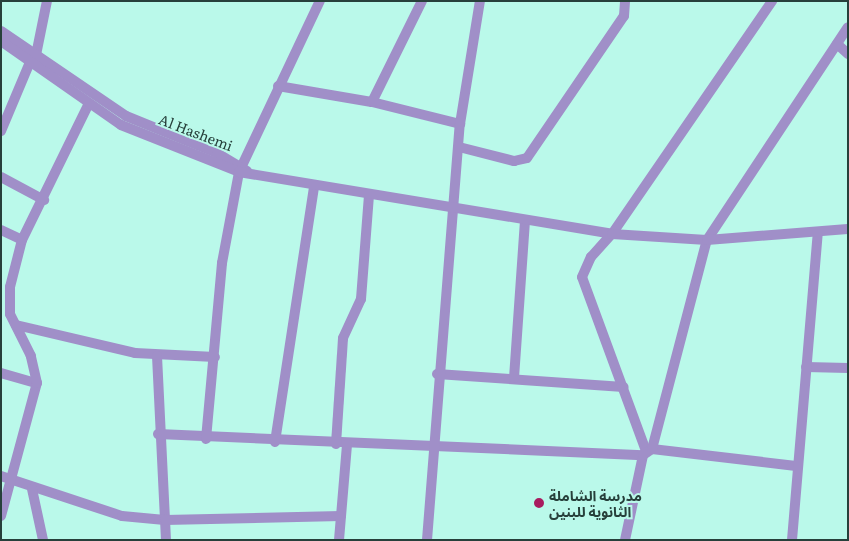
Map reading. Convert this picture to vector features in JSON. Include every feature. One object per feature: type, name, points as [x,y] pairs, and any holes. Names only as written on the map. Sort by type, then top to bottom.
[{"type":"street","points":[[1,131],[33,58],[47,1]]},
{"type":"street","points":[[206,439],[215,358],[222,263],[242,170],[278,86],[320,1]]},
{"type":"street","points":[[372,102],[422,1]]},
{"type":"street","points":[[427,540],[434,449],[437,374],[454,211],[460,124],[480,1]]},
{"type":"street","points":[[459,147],[514,161],[527,158],[624,16],[625,1]]},
{"type":"street","points":[[647,452],[624,387],[582,281],[591,257],[612,234],[772,1]]},
{"type":"street","points":[[626,540],[647,452],[707,240],[848,27]]},
{"type":"street","name":"Al Hashemi","points":[[1,31],[88,105],[154,136],[242,170],[314,187],[454,211],[612,234],[707,240],[818,233]]},
{"type":"street","name":"Al Hashemi","points":[[1,41],[33,58],[154,136]]},
{"type":"street","points":[[837,44],[848,54]]},
{"type":"street","points":[[278,86],[372,102],[460,124]]},
{"type":"street","points":[[1,516],[6,478],[38,383],[32,356],[16,325],[6,312],[10,287],[22,240],[44,200],[88,105]]},
{"type":"street","points":[[1,177],[44,200]]},
{"type":"street","points":[[276,442],[314,187]]},
{"type":"street","points":[[336,444],[343,338],[361,299],[369,196]]},
{"type":"street","points":[[514,378],[524,222]]},
{"type":"street","points":[[792,540],[796,466],[818,233],[848,229]]},
{"type":"street","points":[[1,230],[22,240]]},
{"type":"street","points":[[16,325],[157,356],[215,358]]},
{"type":"street","points":[[157,356],[158,434],[166,540]]},
{"type":"street","points":[[806,367],[848,368]]},
{"type":"street","points":[[1,374],[38,383]]},
{"type":"street","points":[[437,374],[624,387]]},
{"type":"street","points":[[158,434],[206,439],[434,449],[647,452],[796,466]]},
{"type":"street","points":[[339,540],[347,444]]},
{"type":"street","points":[[6,478],[32,489],[118,516],[165,520],[341,516]]},
{"type":"street","points":[[32,489],[43,540]]},
{"type":"place","name":"مدرسة الشاملة الثانوية للبنين","points":[[539,503]]}]
